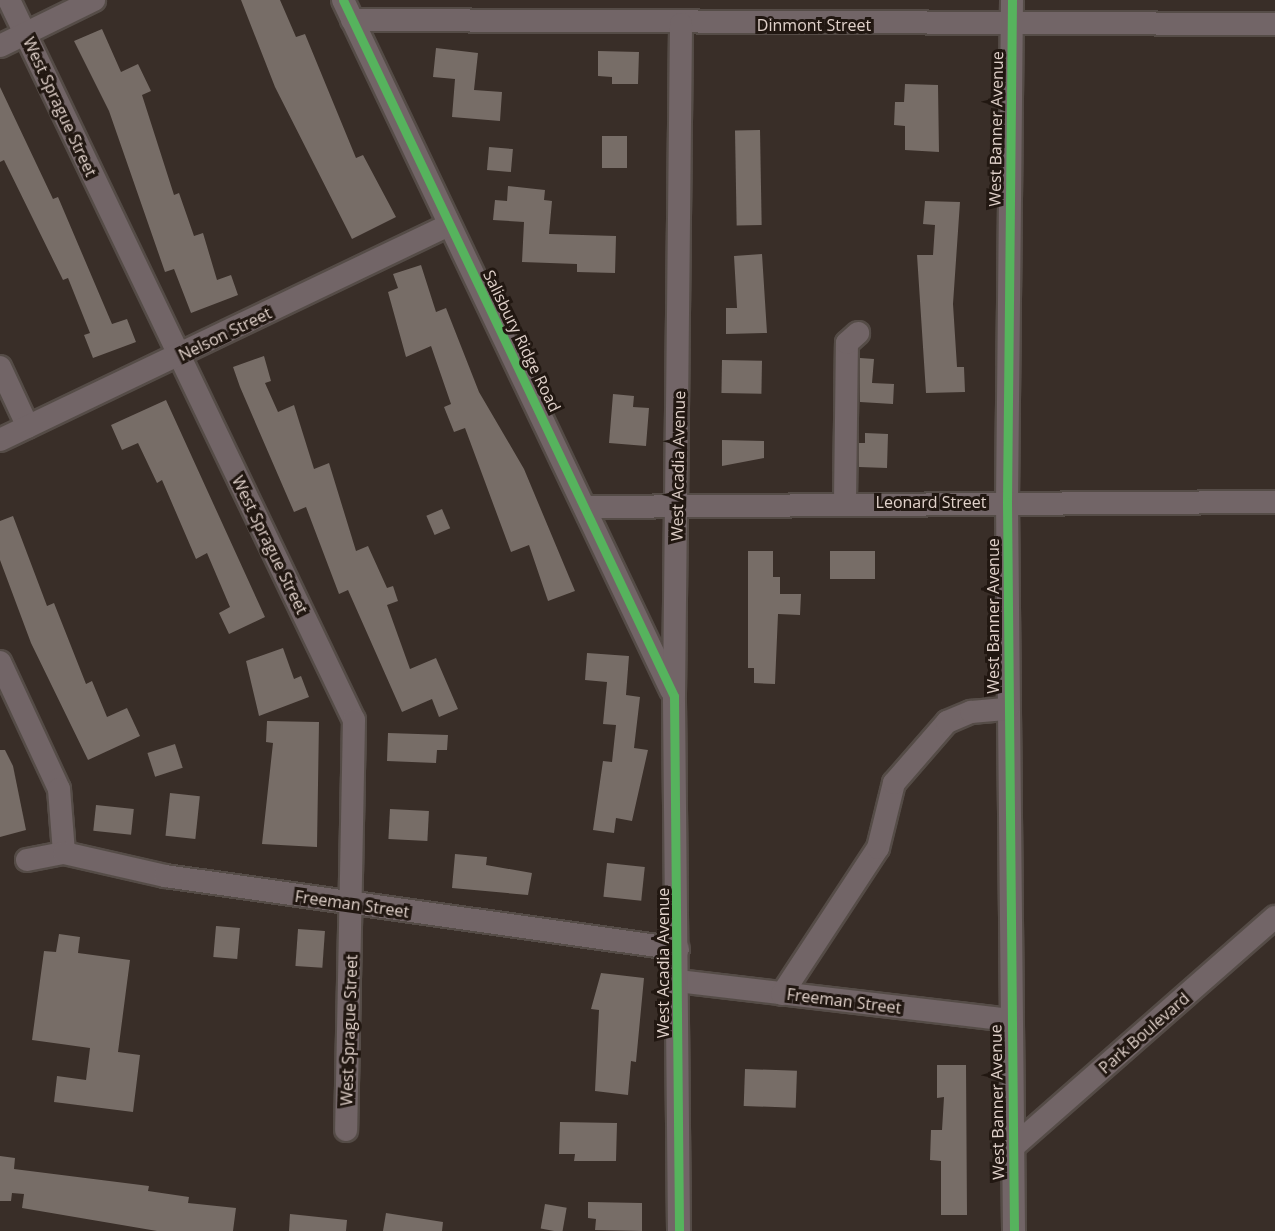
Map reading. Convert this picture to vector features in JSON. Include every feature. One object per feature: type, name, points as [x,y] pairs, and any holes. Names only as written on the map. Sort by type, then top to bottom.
[{"type":"street","name":"West Sprague Street","points":[[9,0],[354,720],[346,1130]]},
{"type":"street","points":[[0,46],[94,0]]},
{"type":"street","name":"West Banner Avenue","points":[[1012,0],[1007,502],[1010,1020],[1014,1231]]},
{"type":"street","name":"Dinmont Street","points":[[348,10],[681,24],[1012,26],[1275,24]]},
{"type":"street","name":"Salisbury Ridge Road","points":[[348,10],[674,696]]},
{"type":"street","name":"West Acadia Avenue","points":[[679,1231],[674,696],[679,503],[681,24]]},
{"type":"street","name":"Nelson Street","points":[[0,440],[449,225]]},
{"type":"street","points":[[845,502],[847,343],[858,333]]},
{"type":"street","points":[[0,367],[28,427]]},
{"type":"street","name":"Leonard Street","points":[[586,507],[679,503],[1275,502]]},
{"type":"street","points":[[0,662],[59,789],[64,853]]},
{"type":"street","points":[[782,994],[878,848],[894,783],[947,722],[971,712],[1008,709]]},
{"type":"street","name":"Freeman Street","points":[[27,860],[64,853],[165,876],[352,905],[678,949]]},
{"type":"street","name":"Park Boulevard","points":[[1012,1148],[1275,917]]},
{"type":"street","name":"Freeman Street","points":[[678,981],[1010,1020]]},
{"type":"building","points":[[241,0],[280,0],[296,37],[305,34],[356,158],[363,155],[396,217],[352,239],[275,87]]},
{"type":"building","points":[[102,29],[121,72],[138,64],[151,91],[142,95],[174,195],[179,193],[194,236],[203,233],[217,280],[231,275],[238,295],[191,313],[174,269],[165,272],[109,111],[74,41]]},
{"type":"building","points":[[436,48],[478,53],[474,90],[502,92],[500,121],[452,117],[455,79],[433,77]]},
{"type":"building","points":[[598,51],[639,52],[638,84],[612,84],[612,77],[598,76]]},
{"type":"building","points":[[905,84],[938,85],[939,152],[905,150],[905,126],[894,125],[895,102],[904,102]]},
{"type":"building","points":[[0,87],[53,199],[58,197],[112,324],[127,319],[136,342],[93,358],[84,335],[90,333],[68,278],[63,280],[4,160],[0,162]]},
{"type":"building","points":[[735,130],[760,130],[762,225],[737,225]]},
{"type":"building","points":[[602,136],[627,136],[627,168],[602,168]]},
{"type":"building","points":[[489,147],[513,149],[511,172],[487,170]]},
{"type":"building","points":[[508,186],[545,190],[544,200],[552,201],[549,234],[616,236],[615,273],[577,272],[577,264],[522,262],[524,222],[493,220],[495,200],[507,201]]},
{"type":"building","points":[[925,201],[960,202],[953,304],[957,367],[964,367],[965,392],[926,393],[917,255],[933,255],[935,225],[923,224]]},
{"type":"building","points":[[762,254],[767,333],[726,334],[726,308],[737,308],[734,256]]},
{"type":"building","points":[[421,265],[436,312],[446,308],[479,392],[524,469],[575,591],[548,601],[529,545],[511,552],[465,428],[454,432],[444,407],[451,404],[431,346],[406,357],[388,292],[398,288],[393,274]]},
{"type":"building","points":[[264,356],[271,381],[265,383],[278,412],[294,405],[314,469],[329,463],[356,551],[368,546],[387,588],[393,586],[398,601],[387,605],[410,669],[436,658],[458,709],[439,717],[432,699],[402,712],[348,590],[339,594],[306,507],[294,512],[240,387],[233,367]]},
{"type":"building","points":[[860,358],[874,359],[872,383],[894,384],[893,404],[860,402]]},
{"type":"building","points":[[722,360],[762,361],[761,394],[721,393]]},
{"type":"building","points":[[613,394],[634,396],[633,407],[649,408],[646,446],[609,443]]},
{"type":"building","points":[[166,400],[265,617],[229,634],[219,613],[230,607],[207,553],[196,559],[162,480],[157,483],[138,443],[122,450],[111,425]]},
{"type":"building","points":[[865,433],[888,434],[887,468],[859,467],[859,443],[865,443]]},
{"type":"building","points":[[722,440],[764,441],[764,458],[722,466]]},
{"type":"building","points":[[442,509],[450,528],[435,535],[426,516]]},
{"type":"building","points":[[13,516],[47,606],[54,603],[86,684],[92,681],[107,717],[127,708],[140,736],[88,760],[31,643],[0,560],[0,521]]},
{"type":"building","points":[[748,551],[773,551],[773,577],[780,577],[780,594],[801,594],[800,615],[778,614],[775,684],[754,683],[754,668],[748,668]]},
{"type":"building","points":[[830,551],[875,551],[875,579],[830,579]]},
{"type":"building","points":[[283,648],[294,679],[301,676],[309,697],[259,716],[246,661]]},
{"type":"building","points":[[587,653],[629,656],[626,695],[640,697],[634,748],[648,750],[632,821],[616,818],[614,833],[593,830],[603,761],[612,762],[616,725],[603,724],[607,682],[585,680]]},
{"type":"building","points":[[267,721],[319,722],[317,847],[262,844],[273,743],[266,742]]},
{"type":"building","points":[[388,733],[448,735],[447,750],[437,750],[436,763],[387,761]]},
{"type":"building","points":[[175,744],[183,768],[155,777],[147,753]]},
{"type":"building","points":[[0,750],[5,750],[13,766],[26,830],[0,837]]},
{"type":"building","points":[[170,793],[200,796],[195,839],[166,836]]},
{"type":"building","points":[[96,805],[134,809],[131,835],[93,831]]},
{"type":"building","points":[[390,809],[429,811],[427,841],[388,839]]},
{"type":"building","points":[[455,854],[487,857],[486,865],[532,873],[528,895],[452,888]]},
{"type":"building","points":[[607,863],[645,867],[641,901],[603,897]]},
{"type":"building","points":[[216,926],[240,928],[237,959],[213,957]]},
{"type":"building","points":[[298,929],[325,931],[322,968],[295,966]]},
{"type":"building","points":[[59,934],[80,937],[78,953],[130,960],[118,1052],[140,1055],[133,1112],[54,1102],[57,1076],[86,1080],[90,1048],[32,1040],[44,951],[56,952]]},
{"type":"building","points":[[601,973],[644,978],[636,1062],[631,1061],[628,1095],[595,1091],[599,1010],[591,1009]]},
{"type":"building","points":[[937,1065],[966,1065],[967,1215],[941,1215],[941,1161],[930,1160],[931,1130],[942,1130],[944,1097],[937,1098]]},
{"type":"building","points":[[745,1069],[797,1071],[796,1108],[744,1106]]},
{"type":"building","points":[[560,1122],[617,1123],[616,1161],[574,1161],[575,1154],[559,1154]]},
{"type":"building","points":[[0,1156],[15,1158],[14,1169],[149,1186],[148,1191],[189,1197],[188,1203],[236,1208],[233,1231],[157,1231],[22,1208],[24,1194],[12,1193],[11,1201],[0,1201]]},
{"type":"building","points":[[588,1202],[642,1203],[642,1231],[595,1230],[596,1219],[588,1218]]},
{"type":"building","points":[[545,1204],[567,1208],[563,1231],[541,1229]]},
{"type":"building","points":[[386,1213],[443,1222],[442,1231],[383,1231]]},
{"type":"building","points":[[290,1214],[347,1220],[346,1231],[289,1231]]},
{"type":"cycle path","points":[[343,0],[674,696],[679,1231]]},
{"type":"cycle path","points":[[1012,0],[1007,502],[1014,1231]]}]
